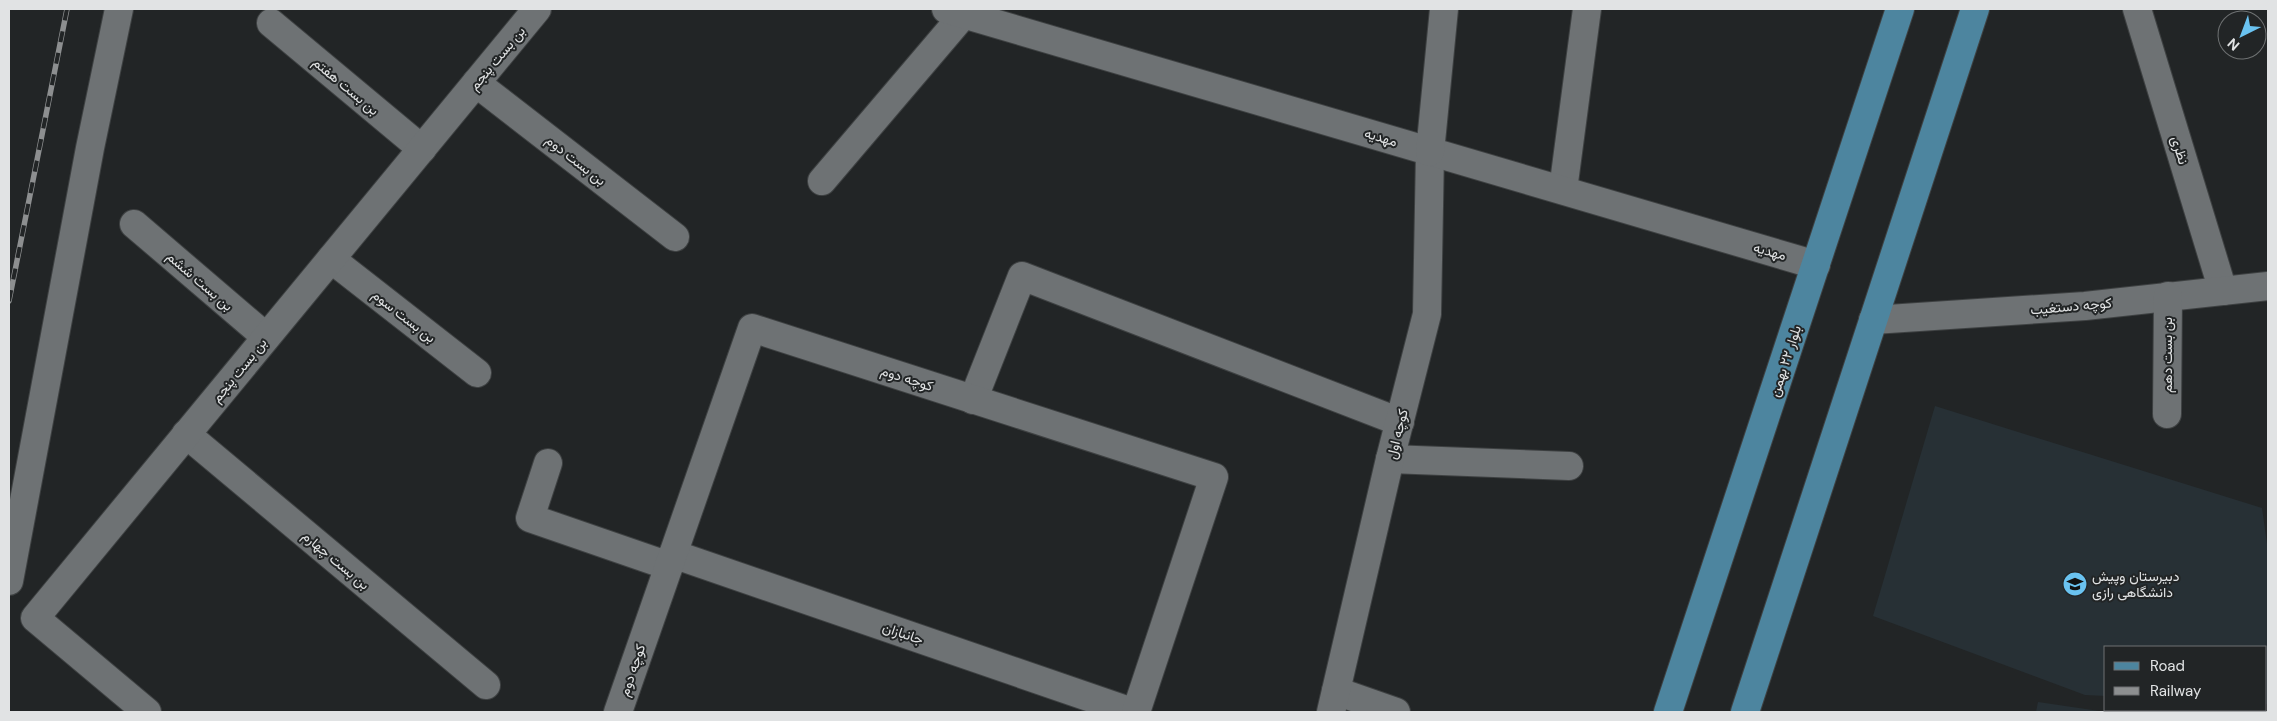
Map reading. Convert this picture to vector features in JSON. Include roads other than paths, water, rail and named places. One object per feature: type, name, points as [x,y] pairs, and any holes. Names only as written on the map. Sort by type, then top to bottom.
[{"type":"main road","name":"بلوار ۲۲ بهمن","points":[[1668,712],[1900,9]]},
{"type":"main road","points":[[1745,712],[1975,9]]},
{"type":"street","points":[[9,581],[90,148],[119,9]]},
{"type":"street","name":"بن بست پنجم","points":[[140,710],[35,618],[537,9]]},
{"type":"street","name":"کوچه اول","points":[[1334,702],[1390,460],[1427,314],[1430,152],[1444,9]]},
{"type":"street","points":[[1563,190],[1587,9]]},
{"type":"street","name":"نظری","points":[[2137,9],[2223,291]]},
{"type":"street","points":[[822,181],[955,11]]},
{"type":"street","name":"مهدیه","points":[[955,11],[1816,265]]},
{"type":"street","name":"بن بست هفتم","points":[[271,23],[422,149]]},
{"type":"street","name":"بن بست دوم","points":[[476,83],[675,237]]},
{"type":"street","name":"بن بست ششم","points":[[134,224],[266,337]]},
{"type":"street","name":"بن بست سوم","points":[[331,259],[477,372]]},
{"type":"street","points":[[973,400],[1022,276],[1400,422]]},
{"type":"street","name":"کوچه دستغیب","points":[[1873,320],[2085,306],[2268,286]]},
{"type":"street","name":"بن بست دهم","points":[[2167,414],[2168,296]]},
{"type":"street","name":"کوچه دوم","points":[[618,712],[752,328],[1214,477],[1134,712]]},
{"type":"street","name":"بن بست چهارم","points":[[186,434],[486,685]]},
{"type":"street","points":[[1390,460],[1569,466]]},
{"type":"street","name":"جانبازان","points":[[548,463],[530,518],[671,560],[1134,712]]},
{"type":"street","points":[[1334,702],[1396,712]]},
{"type":"railway","points":[[9,301],[67,9]]},
{"type":"place","name":"دبیرستان وپیش دانشگاهی رازی","points":[[2075,584]]}]
